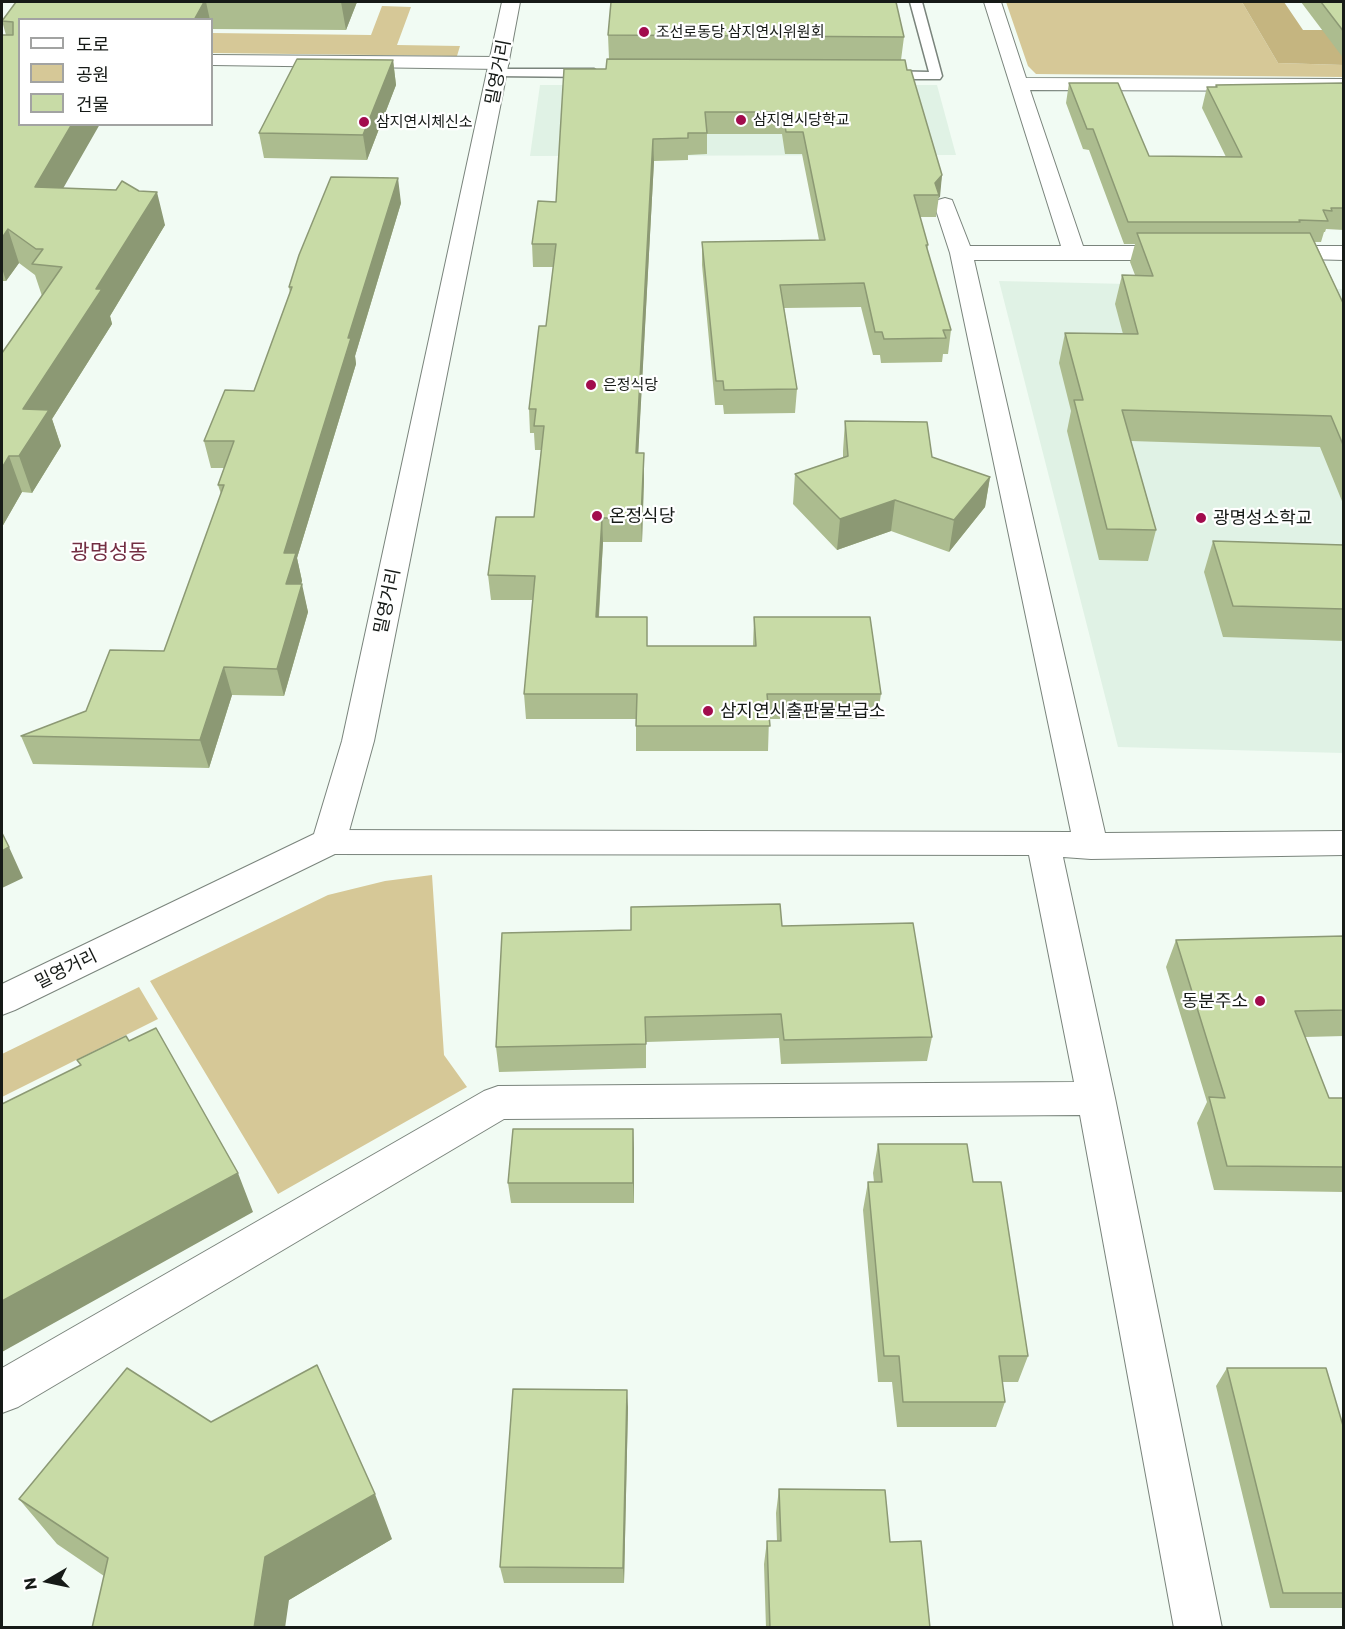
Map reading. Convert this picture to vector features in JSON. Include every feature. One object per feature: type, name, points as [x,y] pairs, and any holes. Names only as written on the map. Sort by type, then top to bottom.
[{"type":"street","name":"밀영거리","points":[[2,1000],[329,842],[358,741],[511,2]]},
{"type":"street","points":[[992,2],[1074,253]]},
{"type":"street","points":[[213,60],[499,68]]},
{"type":"street","points":[[1019,84],[1344,85]]},
{"type":"street","points":[[945,204],[961,253],[1038,613],[1091,846]]},
{"type":"street","points":[[961,253],[1203,253]]},
{"type":"street","points":[[1250,253],[1344,253]]},
{"type":"street","points":[[329,842],[1043,843],[1091,846],[1344,843]]},
{"type":"street","points":[[1043,843],[1096,1098],[1198,1628]]},
{"type":"street","points":[[2,1392],[498,1103],[1096,1098]]},
{"type":"lane","points":[[865,75],[936,76],[916,2]]},
{"type":"lane","points":[[499,68],[604,74]]},
{"type":"shaded area","points":[[1242,2],[1284,2],[1303,30],[1343,30],[1343,65],[1278,63]]},
{"type":"shaded area","name":"삼지연시당학교","points":[[540,85],[937,85],[956,155],[530,156]]},
{"type":"shaded area","name":"광명성소학교","points":[[999,281],[1343,289],[1343,753],[1118,747]]},
{"type":"green space","points":[[1006,2],[1242,2],[1278,63],[1343,65],[1343,77],[1036,74],[1028,66]]},
{"type":"green space","points":[[382,6],[411,7],[397,45],[460,46],[457,56],[213,53],[213,33],[371,35]]},
{"type":"green space","points":[[432,875],[444,1055],[467,1087],[278,1194],[150,981],[328,895],[385,881]]},
{"type":"green space","points":[[139,987],[158,1019],[2,1097],[2,1054]]},
{"type":"building","points":[[16,2],[204,2],[195,18],[18,18],[18,126],[71,126],[35,187],[116,190],[122,181],[139,191],[157,192],[96,289],[102,289],[23,409],[49,410],[19,456],[9,456],[2,468],[2,353],[62,267],[32,264],[43,249],[36,249],[8,229],[2,238],[2,35],[13,35],[13,22],[2,21]]},
{"type":"building","points":[[611,2],[896,2],[904,37],[608,35]]},
{"type":"building","points":[[1321,2],[1344,2],[1344,32]]},
{"type":"building","points":[[297,59],[393,60],[363,135],[259,133]]},
{"type":"building","points":[[607,59],[905,60],[907,70],[911,70],[942,175],[935,183],[939,195],[914,195],[951,330],[943,330],[946,338],[884,339],[882,332],[875,332],[864,283],[780,285],[797,389],[724,390],[723,381],[716,381],[702,242],[825,240],[803,132],[786,132],[783,112],[705,112],[707,133],[688,133],[688,138],[653,139],[636,453],[644,453],[641,518],[602,518],[596,617],[647,617],[647,646],[756,646],[754,617],[870,617],[881,694],[767,694],[770,726],[636,726],[637,694],[524,694],[535,576],[488,575],[496,517],[534,517],[544,426],[534,426],[536,409],[529,409],[539,326],[546,326],[556,244],[532,244],[538,201],[556,202],[564,69],[606,69]]},
{"type":"building","points":[[1069,83],[1118,83],[1149,156],[1242,157],[1207,87],[1344,83],[1344,208],[1331,208],[1332,211],[1323,210],[1328,221],[1128,222],[1093,129],[1087,129]]},
{"type":"building","points":[[331,177],[398,178],[284,553],[296,553],[286,584],[302,584],[277,669],[224,667],[200,740],[21,736],[86,711],[110,650],[164,651],[224,485],[218,485],[234,441],[204,441],[225,390],[254,391],[292,287],[289,287],[299,255]]},
{"type":"building","points":[[1137,233],[1310,233],[1344,305],[1344,447],[1331,416],[1122,410],[1156,530],[1107,529],[1074,400],[1083,400],[1065,333],[1138,334],[1122,275],[1153,276]]},
{"type":"building","points":[[845,421],[927,422],[932,457],[990,477],[954,520],[895,500],[840,519],[795,474],[848,456]]},
{"type":"building","points":[[1213,541],[1344,545],[1344,609],[1233,606]]},
{"type":"building","points":[[2,833],[9,847],[2,851]]},
{"type":"building","points":[[780,904],[782,926],[913,923],[932,1037],[784,1040],[781,1014],[645,1017],[646,1044],[496,1047],[502,933],[631,930],[631,907]]},
{"type":"building","points":[[1344,936],[1344,1010],[1295,1011],[1329,1098],[1344,1098],[1344,1167],[1227,1166],[1209,1097],[1225,1098],[1176,940]]},
{"type":"building","points":[[156,1028],[238,1173],[2,1301],[2,1104],[81,1065],[77,1060],[126,1036],[129,1041]]},
{"type":"building","points":[[513,1129],[633,1129],[633,1183],[508,1183]]},
{"type":"building","points":[[878,1144],[967,1144],[973,1182],[1001,1182],[1028,1356],[999,1356],[1005,1402],[903,1402],[899,1356],[884,1356],[868,1182],[882,1182]]},
{"type":"building","points":[[317,1365],[375,1494],[265,1557],[254,1628],[92,1628],[108,1558],[19,1499],[127,1368],[211,1422]]},
{"type":"building","points":[[1227,1368],[1326,1368],[1344,1429],[1344,1593],[1283,1593]]},
{"type":"building","points":[[513,1389],[627,1390],[623,1568],[500,1567]]},
{"type":"building","points":[[779,1489],[885,1490],[890,1542],[921,1541],[930,1628],[770,1628],[767,1541],[781,1541]]},
{"type":"place","name":"조선로동당 삼지연시위원회","points":[[644,32]]},
{"type":"place","name":"삼지연시당학교","points":[[741,120]]},
{"type":"place","name":"삼지연시체신소","points":[[364,122]]},
{"type":"place","name":"은정식당","points":[[591,385]]},
{"type":"place","name":"온정식당","points":[[597,516]]},
{"type":"place","name":"광명성소학교","points":[[1201,518]]},
{"type":"place","name":"삼지연시출판물보급소","points":[[708,711]]},
{"type":"place","name":"동분주소","points":[[1260,1001]]},
{"type":"district","name":"광명성동","points":[[109,552]]}]
